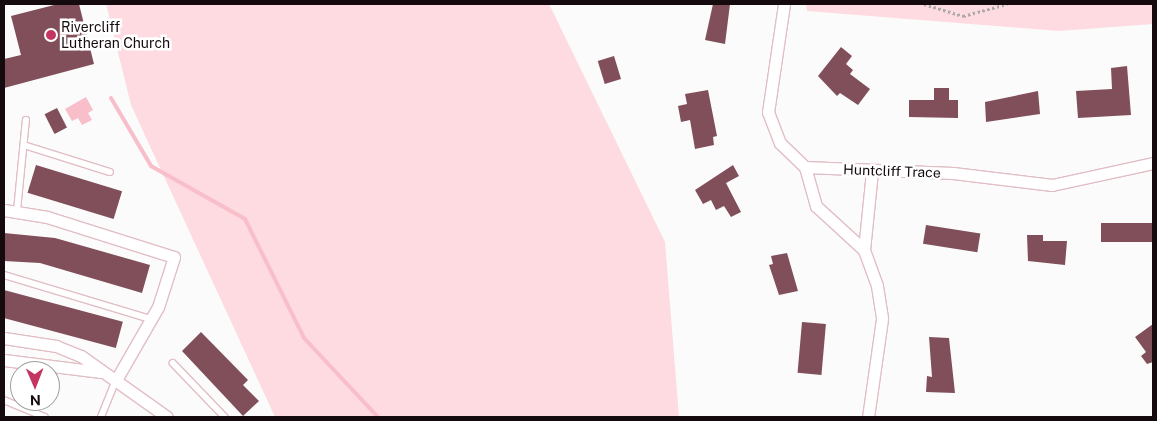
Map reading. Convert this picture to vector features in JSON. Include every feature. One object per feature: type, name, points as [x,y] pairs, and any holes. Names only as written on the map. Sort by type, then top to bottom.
[{"type":"street","points":[[784,4],[768,112],[780,143],[805,167],[816,206],[864,250]]},
{"type":"street","name":"Huntcliff Trace","points":[[805,167],[953,173],[1052,184],[1153,163]]},
{"type":"street","points":[[868,417],[882,319],[877,286],[864,250],[872,171]]},
{"type":"street","points":[[4,210],[17,211],[174,257],[152,319],[116,380]]},
{"type":"street","points":[[4,338],[68,350],[116,380],[166,417]]},
{"type":"street","points":[[4,360],[102,372]]},
{"type":"lane","points":[[17,211],[26,120]]},
{"type":"lane","points":[[24,145],[110,172]]},
{"type":"lane","points":[[4,275],[152,319]]},
{"type":"lane","points":[[173,363],[225,417]]},
{"type":"lane","points":[[101,417],[116,380]]},
{"type":"lane","points":[[4,400],[45,417]]},
{"type":"path","points":[[924,4],[963,16],[1007,4]]},
{"type":"shaded area","points":[[106,4],[549,4],[665,242],[679,417],[275,417],[131,105]]},
{"type":"shaded area","points":[[806,4],[1153,4],[1153,24],[1059,31],[807,11]]},
{"type":"shaded area","points":[[86,97],[93,110],[88,113],[92,120],[82,125],[78,118],[72,121],[65,109]]},
{"type":"building","name":"Rivercliff Lutheran Church","points":[[58,4],[79,4],[94,64],[4,88],[4,59],[21,55],[11,16]]},
{"type":"building","points":[[713,4],[730,4],[725,44],[705,40]]},
{"type":"building","points":[[841,47],[852,56],[846,64],[853,70],[850,74],[870,89],[858,105],[840,93],[837,96],[818,76]]},
{"type":"building","points":[[614,56],[621,79],[605,84],[598,61]]},
{"type":"building","points":[[1127,66],[1131,115],[1078,118],[1076,91],[1112,89],[1111,68]]},
{"type":"building","points":[[934,88],[949,88],[949,100],[958,100],[958,118],[909,117],[909,100],[934,100]]},
{"type":"building","points":[[708,90],[717,136],[713,137],[714,145],[695,149],[690,120],[681,122],[678,106],[687,104],[685,94]]},
{"type":"building","points":[[1038,91],[1040,114],[986,122],[985,102]]},
{"type":"building","points":[[57,108],[67,128],[55,134],[45,114]]},
{"type":"building","points":[[36,165],[122,191],[114,219],[28,193]]},
{"type":"building","points":[[733,165],[739,176],[726,183],[741,212],[731,217],[724,206],[716,210],[711,200],[703,204],[695,190]]},
{"type":"building","points":[[1101,223],[1153,223],[1153,242],[1101,242]]},
{"type":"building","points":[[926,225],[980,234],[977,252],[923,244]]},
{"type":"building","points":[[4,233],[55,238],[150,265],[142,293],[40,263],[4,261]]},
{"type":"building","points":[[1027,235],[1043,235],[1043,241],[1067,241],[1065,265],[1028,261]]},
{"type":"building","points":[[787,253],[798,291],[779,295],[769,265],[773,264],[771,256]]},
{"type":"building","points":[[4,290],[123,322],[116,348],[4,318]]},
{"type":"building","points":[[802,322],[826,324],[821,375],[798,373]]},
{"type":"building","points":[[1153,324],[1153,362],[1147,364],[1141,356],[1146,352],[1135,337]]},
{"type":"building","points":[[201,332],[248,380],[243,385],[259,401],[243,416],[182,351]]},
{"type":"building","points":[[929,337],[949,338],[955,393],[926,392],[927,376],[932,377]]},
{"type":"waterway","points":[[111,98],[151,166],[245,219],[304,338],[378,417]]},
{"type":"place","name":"Rivercliff Lutheran Church","points":[[51,35]]}]
